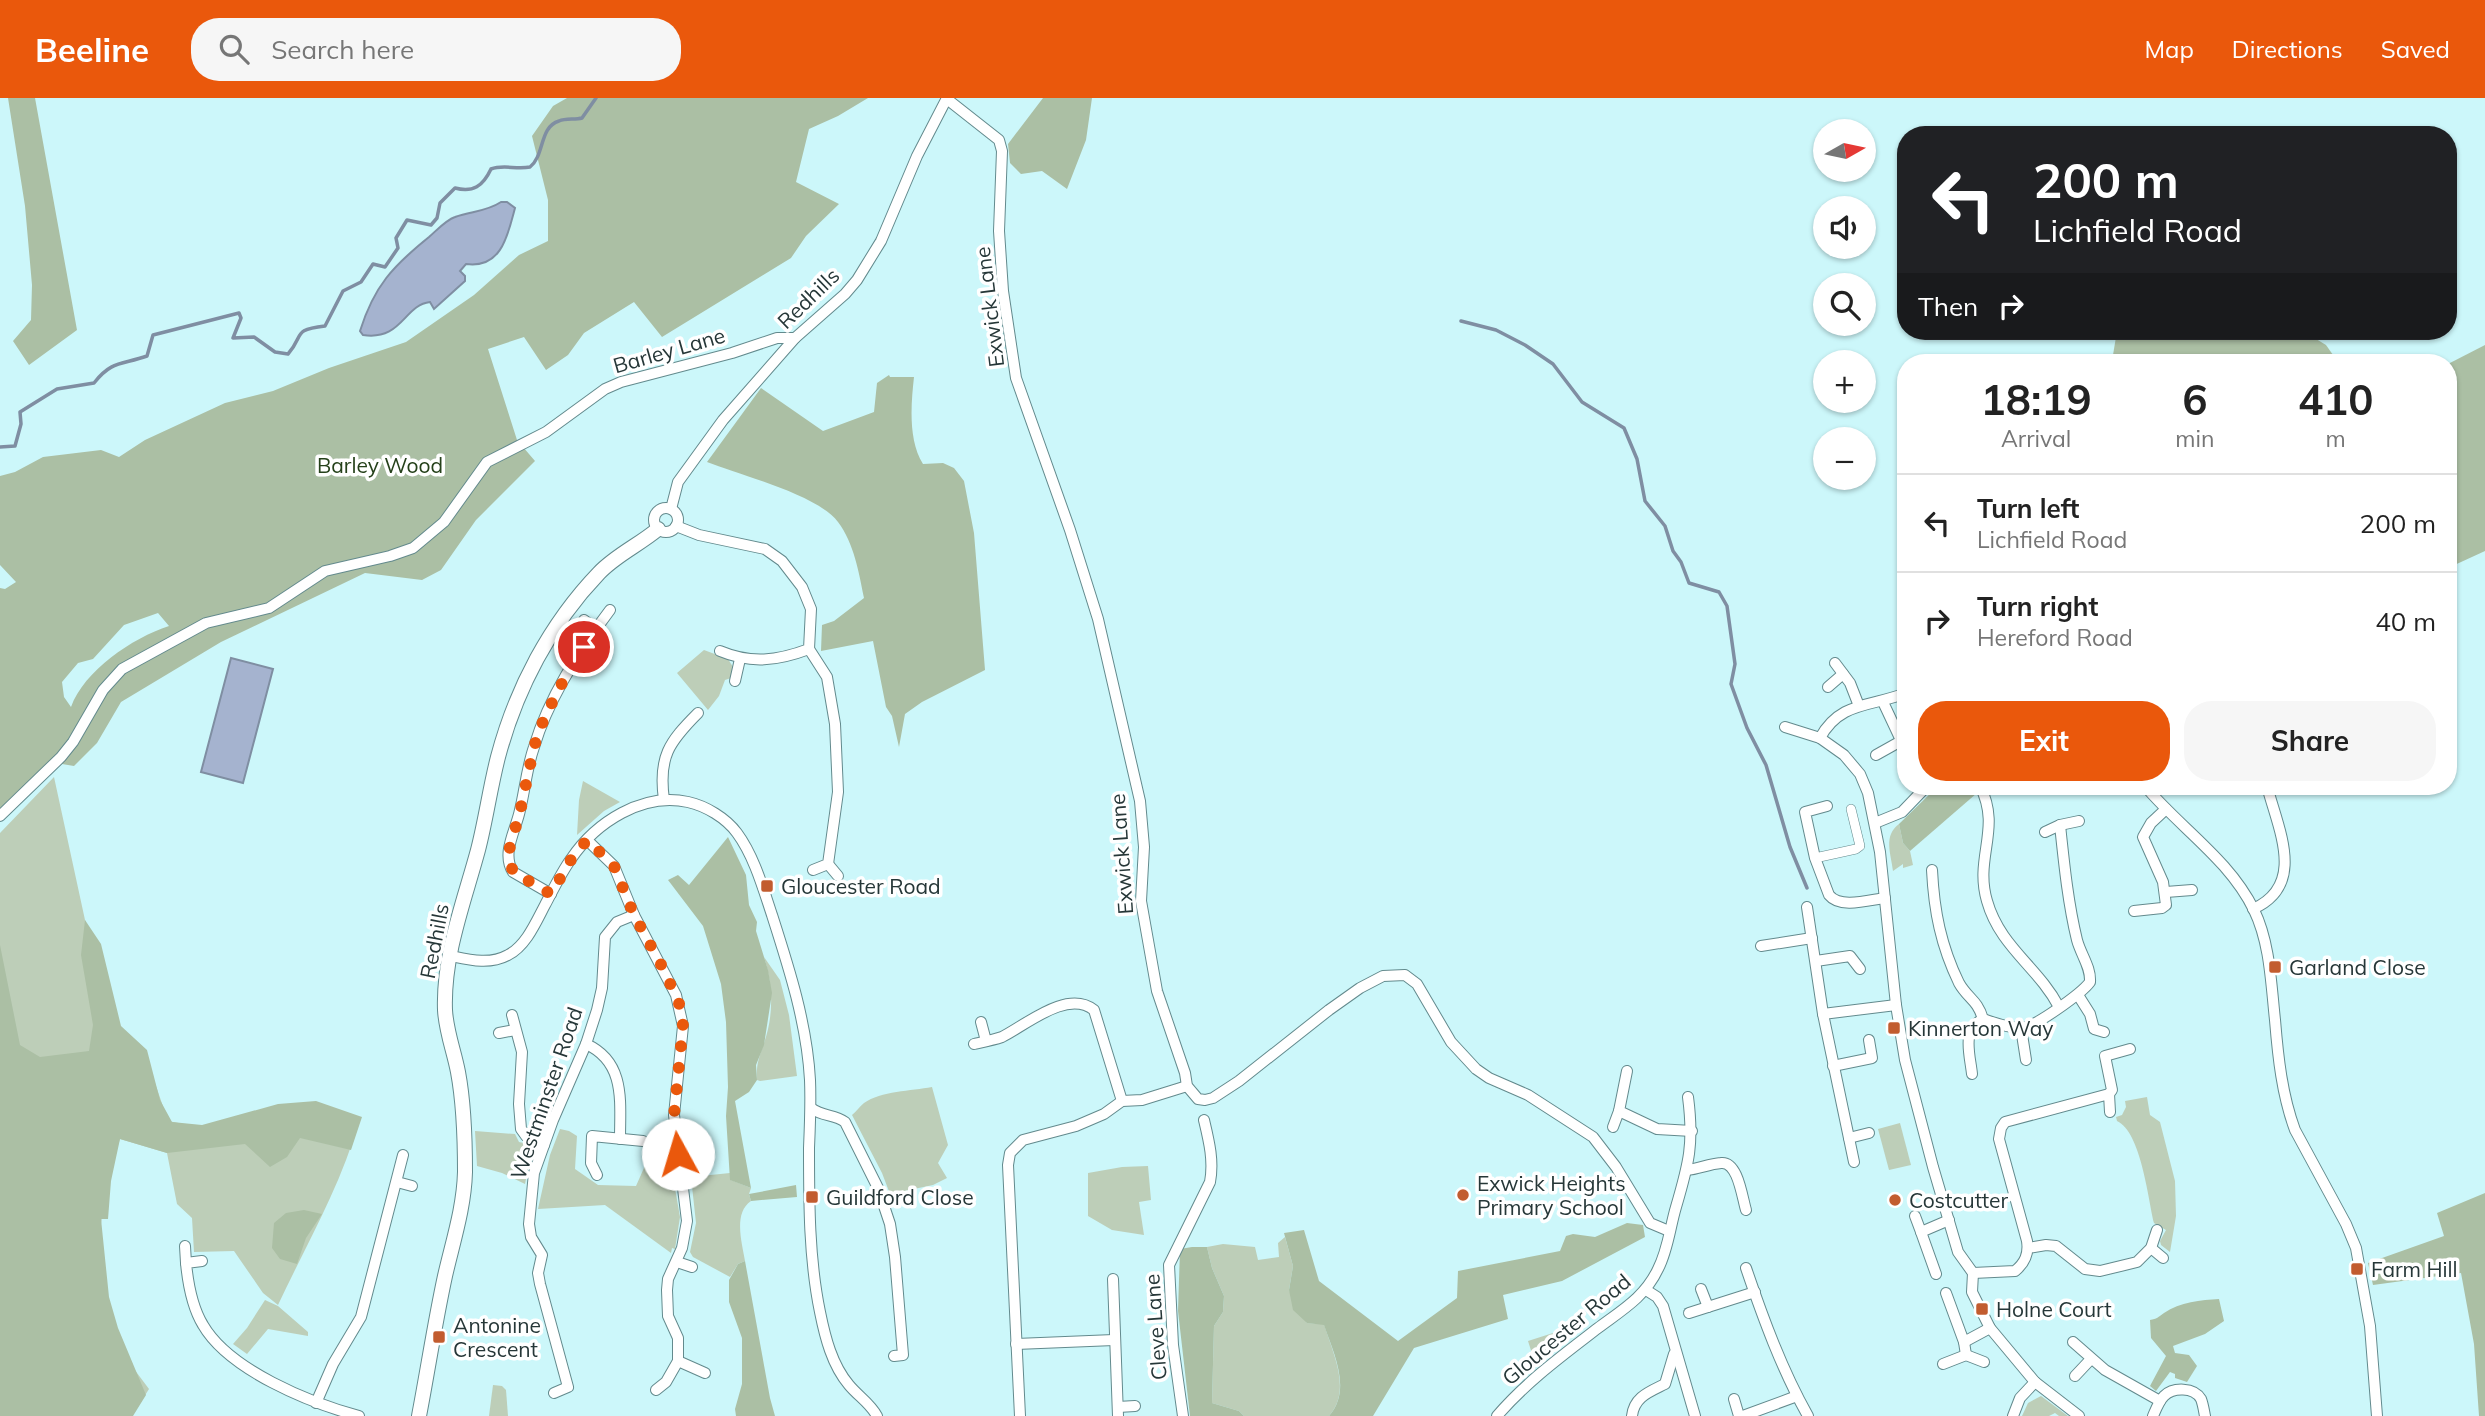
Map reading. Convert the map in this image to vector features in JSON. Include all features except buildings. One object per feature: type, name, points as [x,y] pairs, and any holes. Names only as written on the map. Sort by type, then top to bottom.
[{"type":"street","name":"Redhills","points":[[658,529],[654,521],[657,512],[671,509],[678,482],[696,455],[795,338],[857,280],[881,241],[917,156],[947,98]]},
{"type":"street","name":"Exwick Lane","points":[[947,98],[999,140],[1002,151],[1000,243],[1003,291],[1016,378],[1070,530],[1098,619],[1140,801],[1144,847],[1141,901],[1157,991],[1187,1086]]},
{"type":"street","name":"Barley Lane","points":[[0,816],[61,757],[78,734],[103,690],[122,669],[206,623],[269,608],[324,571],[413,548],[444,522],[487,462],[546,432],[606,389],[621,382],[732,353],[777,338],[795,338]]},
{"type":"street","points":[[671,509],[677,516],[676,526],[699,536],[765,549],[782,561],[794,574],[811,609],[809,649],[827,677],[835,724],[838,792],[828,864],[838,876]]},
{"type":"street","name":"Redhills","points":[[419,1416],[464,1191],[462,1101],[445,1009],[446,988],[455,926],[478,849],[498,757],[517,698],[532,667],[570,608],[599,573],[616,558],[658,529],[670,531],[676,526]]},
{"type":"street","points":[[551,894],[513,872],[510,867],[509,847],[540,728],[558,690],[610,611]]},
{"type":"street","points":[[584,620],[596,629]]},
{"type":"street","points":[[720,651],[740,659],[786,657],[809,649]]},
{"type":"street","points":[[735,681],[740,659]]},
{"type":"street","points":[[1835,663],[1850,683],[1859,706]]},
{"type":"street","points":[[1828,687],[1843,674]]},
{"type":"street","points":[[1820,738],[1833,718],[1851,708],[1897,697]]},
{"type":"street","points":[[1883,702],[1897,733]]},
{"type":"street","points":[[664,800],[665,753],[680,722],[698,712]]},
{"type":"street","points":[[1785,727],[1820,738],[1844,755],[1860,774],[1875,822],[1905,1060],[1958,1252],[1973,1273],[1972,1292],[1990,1328],[2035,1382],[2079,1416]]},
{"type":"street","points":[[1877,755],[1897,748]]},
{"type":"street","points":[[1875,822],[1902,812],[1918,795]]},
{"type":"street","points":[[1984,795],[1990,818],[1982,879],[1992,918],[2008,944],[2051,992],[2059,1007]]},
{"type":"street","points":[[2154,795],[2230,871],[2261,926],[2269,962],[2283,1084],[2290,1116],[2356,1248],[2370,1326],[2377,1416]]},
{"type":"street","points":[[2253,909],[2268,902],[2275,895],[2283,882],[2285,870],[2285,852],[2269,795]]},
{"type":"street","points":[[451,956],[494,961],[512,953],[528,935],[572,858],[587,840],[629,809],[664,800],[689,802],[723,818],[736,832],[765,892],[801,1023],[810,1077],[810,1221],[825,1335],[842,1376],[877,1416]]},
{"type":"street","points":[[1827,806],[1805,812],[1815,858],[1833,901],[1843,903],[1885,898]]},
{"type":"street","points":[[2134,911],[2162,908],[2166,905],[2163,882],[2143,832],[2166,808]]},
{"type":"street","points":[[1815,858],[1860,846],[1851,810]]},
{"type":"street","points":[[2045,832],[2079,821]]},
{"type":"street","points":[[1972,1074],[1968,1036],[1972,1027],[1983,1019],[2021,1028],[2035,1024],[2087,986],[2090,977],[2078,943],[2060,825]]},
{"type":"street","points":[[587,840],[614,866],[634,915],[676,995],[683,1026],[674,1115],[687,1221],[677,1262],[668,1279],[667,1290],[668,1316],[678,1338],[678,1361],[666,1382],[656,1390]]},
{"type":"street","points":[[813,870],[828,864]]},
{"type":"street","points":[[1932,870],[1933,893],[1943,947],[1959,982],[1976,1002],[1983,1019]]},
{"type":"street","points":[[2165,892],[2192,890]]},
{"type":"street","points":[[1807,907],[1823,1014],[1854,1162]]},
{"type":"street","name":"Westminster Road","points":[[554,1393],[573,1390],[540,1284],[538,1273],[541,1255],[531,1237],[529,1211],[534,1173],[586,1044],[602,988],[604,937],[617,922],[634,915]]},
{"type":"street","points":[[1760,946],[1812,938]]},
{"type":"street","points":[[1816,961],[1850,956],[1860,969]]},
{"type":"street","points":[[1020,1416],[1010,1228],[1010,1153],[1023,1140],[1076,1126],[1104,1114],[1122,1101],[1142,1100],[1187,1086],[1198,1099],[1213,1098],[1239,1081],[1329,1010],[1383,976],[1405,975],[1417,984],[1451,1042],[1476,1069],[1489,1078],[1528,1095],[1593,1137],[1616,1167],[1650,1223],[1669,1231]]},
{"type":"street","points":[[2078,995],[2090,1014],[2094,1029],[2104,1032]]},
{"type":"street","points":[[974,1044],[1009,1032],[1038,1014],[1076,1004],[1087,1005],[1094,1010],[1122,1101]]},
{"type":"street","points":[[1823,1014],[1896,1005]]},
{"type":"street","points":[[512,1015],[522,1052],[519,1104],[521,1129],[526,1136],[544,1144]]},
{"type":"street","points":[[981,1022],[986,1041]]},
{"type":"street","points":[[2021,1028],[2026,1060]]},
{"type":"street","points":[[499,1033],[515,1030]]},
{"type":"street","points":[[1833,1066],[1872,1058],[1869,1040]]},
{"type":"street","points":[[586,1044],[603,1054],[615,1072],[620,1139]]},
{"type":"street","points":[[2110,1112],[2109,1094],[2112,1090],[2105,1056],[2130,1049]]},
{"type":"street","points":[[1613,1127],[1627,1071]]},
{"type":"street","points":[[1973,1273],[2015,1271],[2025,1259],[2028,1248],[1999,1139],[2005,1122],[2109,1094]]},
{"type":"street","name":"Gloucester Road","points":[[1497,1416],[1546,1370],[1598,1328],[1620,1314],[1646,1290],[1663,1259],[1687,1170],[1692,1131],[1688,1097]]},
{"type":"street","points":[[811,1108],[822,1116],[839,1118],[845,1122],[882,1200],[894,1243],[903,1356]]},
{"type":"street","points":[[1619,1111],[1657,1129],[1692,1131]]},
{"type":"street","name":"Cleve Lane","points":[[1183,1416],[1173,1345],[1169,1265],[1210,1182],[1210,1144],[1204,1120]]},
{"type":"street","points":[[1849,1138],[1869,1133]]},
{"type":"street","points":[[597,1175],[591,1163],[592,1136],[643,1141]]},
{"type":"street","points":[[316,1403],[333,1364],[361,1317],[403,1155]]},
{"type":"street","points":[[1687,1170],[1722,1162],[1729,1164],[1735,1172],[1746,1210]]},
{"type":"street","points":[[397,1182],[412,1186]]},
{"type":"street","points":[[1915,1216],[1936,1274]]},
{"type":"street","points":[[1921,1232],[1948,1220]]},
{"type":"street","points":[[2028,1248],[2046,1245],[2056,1247],[2081,1267],[2095,1272],[2137,1262],[2151,1248],[2157,1230]]},
{"type":"street","points":[[185,1246],[195,1309],[206,1331],[223,1350],[267,1379],[316,1403],[359,1416]]},
{"type":"street","points":[[2151,1248],[2163,1258]]},
{"type":"street","points":[[541,1255],[555,1252]]},
{"type":"street","points":[[186,1263],[202,1261]]},
{"type":"street","points":[[677,1262],[692,1267]]},
{"type":"street","points":[[1746,1268],[1772,1339],[1808,1416]]},
{"type":"street","points":[[1112,1279],[1119,1296],[1114,1340],[1118,1412],[1135,1406]]},
{"type":"street","points":[[1701,1289],[1708,1307]]},
{"type":"street","points":[[1646,1290],[1657,1297],[1663,1306],[1695,1416]]},
{"type":"street","points":[[1689,1313],[1755,1292]]},
{"type":"street","points":[[1945,1293],[1964,1342],[1966,1355]]},
{"type":"street","points":[[1964,1342],[1990,1328]]},
{"type":"street","points":[[678,1338],[690,1336]]},
{"type":"street","points":[[1016,1344],[1114,1340]]},
{"type":"street","points":[[2073,1342],[2105,1370],[2162,1398]]},
{"type":"street","points":[[1632,1416],[1633,1405],[1641,1397],[1665,1384],[1675,1352]]},
{"type":"street","points":[[1943,1364],[1966,1355],[1984,1362]]},
{"type":"street","points":[[2075,1376],[2091,1359]]},
{"type":"street","points":[[678,1361],[705,1373]]},
{"type":"street","points":[[2013,1416],[2020,1398],[2035,1382]]},
{"type":"street","points":[[2153,1416],[2162,1398],[2170,1392],[2180,1390],[2192,1391],[2201,1399],[2205,1416]]},
{"type":"street","points":[[1734,1399],[1741,1416],[1797,1396]]},
{"type":"green space","points":[[8,98],[35,98],[77,330],[29,365],[13,341],[31,320],[32,285],[25,206]]},
{"type":"green space","name":"Barley Wood","points":[[567,98],[868,98],[809,129],[796,182],[839,204],[806,236],[791,258],[662,337],[634,302],[584,333],[568,355],[546,370],[524,337],[488,349],[517,440],[535,461],[476,520],[441,570],[422,580],[365,573],[221,642],[121,702],[97,743],[74,766],[50,762],[0,810],[0,588],[5,589],[16,582],[0,565],[0,476],[15,472],[43,457],[101,450],[119,457],[145,440],[225,403],[273,391],[329,368],[406,342],[474,295],[519,255],[548,241],[548,200],[532,136],[553,106]],"holes":[[[158,613],[169,626],[125,647],[111,658],[87,681],[71,707],[64,697],[62,682],[78,663],[93,659],[124,625]]]},
{"type":"green space","points":[[1043,98],[1092,98],[1086,140],[1067,189],[1042,171],[1021,174],[1010,163],[1008,144]]},
{"type":"green space","points":[[2116,340],[2318,340],[2332,354],[2113,354]]},
{"type":"green space","points":[[2485,345],[2485,551],[2457,564],[2457,359]]},
{"type":"green space","points":[[889,375],[914,377],[913,433],[923,464],[943,463],[954,468],[964,481],[974,533],[985,670],[922,702],[905,714],[899,747],[892,716],[886,707],[873,641],[821,651],[822,625],[834,621],[864,598],[858,569],[844,530],[828,512],[814,503],[707,462],[761,388],[823,431],[874,412],[877,383]]},
{"type":"green space","points":[[704,650],[728,659],[733,667],[731,678],[725,680],[719,696],[708,710],[677,673]]},
{"type":"green space","points":[[54,777],[85,920],[114,1020],[144,1051],[168,1121],[205,1128],[359,1121],[333,1192],[278,1305],[263,1293],[234,1251],[194,1252],[192,1218],[177,1204],[167,1153],[120,1139],[108,1175],[89,1309],[149,1389],[132,1416],[0,1416],[0,833]]},
{"type":"green space","points":[[583,781],[620,802],[604,811],[577,835],[579,800]]},
{"type":"green space","points":[[1929,795],[1975,795],[1910,851],[1903,843],[1899,824]]},
{"type":"green space","points":[[1899,824],[1903,843],[1910,851],[1913,865],[1903,868],[1903,864],[1893,871],[1890,839]]},
{"type":"green space","points":[[728,837],[746,875],[749,905],[757,922],[756,931],[772,993],[764,1045],[756,1065],[757,1080],[749,1092],[735,1101],[751,1188],[730,1180],[726,1116],[726,1022],[721,984],[703,926],[668,880],[678,875],[689,885]]},
{"type":"green space","points":[[85,920],[101,944],[121,1026],[147,1050],[160,1100],[172,1122],[202,1125],[278,1104],[316,1101],[362,1117],[351,1150],[300,1138],[287,1157],[270,1167],[245,1144],[167,1153],[120,1139],[111,1181],[108,1219],[101,1219],[109,1297],[118,1328],[146,1395],[133,1416],[0,1416],[0,945],[20,1045],[40,1057],[89,1051],[93,1025],[81,955]]},
{"type":"green space","points":[[764,957],[780,980],[789,1015],[797,1076],[760,1081],[757,1080],[757,1065],[767,1032],[771,1000]]},
{"type":"green space","points":[[932,1087],[948,1145],[938,1163],[947,1178],[933,1185],[890,1194],[852,1115],[864,1103],[879,1096]]},
{"type":"green space","points":[[2147,1097],[2150,1115],[2160,1122],[2175,1181],[2176,1216],[2170,1252],[2161,1245],[2160,1241],[2166,1230],[2154,1223],[2138,1152],[2132,1138],[2116,1117],[2122,1115],[2126,1107],[2125,1101]]},
{"type":"green space","points":[[1900,1123],[1911,1165],[1889,1170],[1878,1129]]},
{"type":"green space","points":[[560,1129],[577,1136],[575,1169],[598,1185],[636,1186],[651,1152],[668,1148],[680,1217],[675,1249],[672,1248],[671,1253],[605,1205],[538,1209],[550,1155]]},
{"type":"green space","points":[[475,1131],[515,1134],[519,1142],[533,1145],[525,1184],[502,1173],[477,1166]]},
{"type":"green space","points":[[1148,1166],[1151,1200],[1139,1202],[1144,1235],[1112,1230],[1088,1216],[1088,1173]]},
{"type":"green space","points":[[730,1173],[731,1180],[751,1188],[751,1201],[745,1206],[740,1221],[745,1261],[738,1264],[730,1277],[693,1257],[690,1252],[696,1223],[691,1177]]},
{"type":"green space","points":[[796,1185],[797,1197],[751,1201],[749,1194]]},
{"type":"green space","points":[[2485,1193],[2485,1416],[2479,1416],[2474,1344],[2461,1273],[2373,1285],[2368,1263],[2444,1236],[2437,1213]]},
{"type":"green space","points":[[304,1210],[322,1214],[306,1238],[297,1264],[280,1259],[272,1248],[274,1223],[286,1213]]},
{"type":"green space","points":[[1627,1223],[1643,1225],[1645,1237],[1562,1281],[1503,1295],[1508,1319],[1414,1348],[1373,1416],[1329,1416],[1339,1395],[1339,1372],[1324,1325],[1307,1323],[1293,1310],[1289,1290],[1293,1266],[1284,1233],[1304,1230],[1319,1281],[1398,1341],[1457,1298],[1458,1271],[1560,1251],[1566,1236],[1573,1234],[1595,1237]]},
{"type":"green space","points":[[1285,1237],[1293,1266],[1289,1290],[1307,1323],[1324,1324],[1336,1359],[1339,1395],[1329,1416],[1244,1416],[1239,1411],[1212,1403],[1214,1326],[1223,1312],[1224,1296],[1212,1268],[1207,1247],[1223,1244],[1255,1247],[1258,1260],[1279,1257],[1278,1243]]},
{"type":"green space","points":[[1207,1247],[1212,1268],[1224,1296],[1223,1312],[1214,1326],[1212,1403],[1239,1411],[1244,1416],[1190,1416],[1178,1311],[1180,1249]]},
{"type":"green space","points":[[745,1261],[775,1416],[736,1416],[735,1409],[742,1384],[742,1338],[729,1302],[729,1280],[738,1264]]},
{"type":"green space","points":[[2219,1299],[2224,1321],[2205,1334],[2173,1346],[2175,1353],[2189,1355],[2197,1366],[2187,1382],[2175,1378],[2175,1374],[2170,1372],[2156,1391],[2150,1386],[2166,1356],[2151,1338],[2150,1320],[2184,1304]]},
{"type":"green space","points":[[265,1300],[278,1306],[308,1332],[308,1336],[268,1329],[247,1354],[233,1344]]},
{"type":"green space","points":[[1575,1332],[1535,1363],[1528,1341]]},
{"type":"green space","points":[[493,1385],[502,1386],[506,1390],[508,1416],[489,1416]]},
{"type":"green space","points":[[2041,1396],[2068,1416],[2055,1413],[2049,1416],[2022,1416],[2028,1403]]},
{"type":"water","points":[[507,202],[515,208],[506,238],[495,255],[488,261],[466,264],[460,271],[465,276],[465,281],[434,309],[430,302],[421,305],[386,333],[363,335],[360,331],[378,289],[405,258],[452,218],[490,208]]},
{"type":"water","points":[[231,658],[273,669],[243,783],[201,772]]},
{"type":"waterway","points":[[0,447],[15,446],[21,424],[20,412],[57,389],[94,383],[106,370],[147,356],[153,335],[239,313],[241,318],[233,338],[254,337],[275,352],[288,354],[300,334],[307,329],[325,326],[343,291],[361,282],[373,264],[385,267],[398,248],[396,238],[407,220],[431,225],[437,218],[440,203],[455,188],[467,190],[477,187],[491,169],[530,167],[538,156],[548,129],[562,120],[582,118],[596,98]]},
{"type":"waterway","points":[[1461,321],[1496,330],[1525,345],[1553,364],[1582,402],[1624,428],[1637,459],[1645,501],[1665,526],[1673,551],[1681,562],[1689,583],[1719,592],[1727,606],[1735,664],[1731,684],[1747,728],[1766,765],[1790,847],[1807,888]]},
{"type":"place","name":"Gloucester Road","points":[[767,886]]},
{"type":"place","name":"Garland Close","points":[[2275,967]]},
{"type":"place","name":"Kinnerton Way","points":[[1894,1028]]},
{"type":"place","name":"Exwick Heights Primary School","points":[[1463,1195]]},
{"type":"place","name":"Guildford Close","points":[[812,1197]]},
{"type":"place","name":"Costcutter","points":[[1895,1200]]},
{"type":"place","name":"Farm Hill","points":[[2357,1269]]},
{"type":"place","name":"Holne Court","points":[[1982,1309]]},
{"type":"place","name":"Antonine Crescent","points":[[439,1337]]},
{"type":"route","points":[[584,647],[547,712],[534,747],[520,812],[509,847],[510,867],[518,876],[551,894],[572,858],[587,840],[614,866],[634,915],[681,1008],[683,1026],[674,1115],[678,1154]]}]
